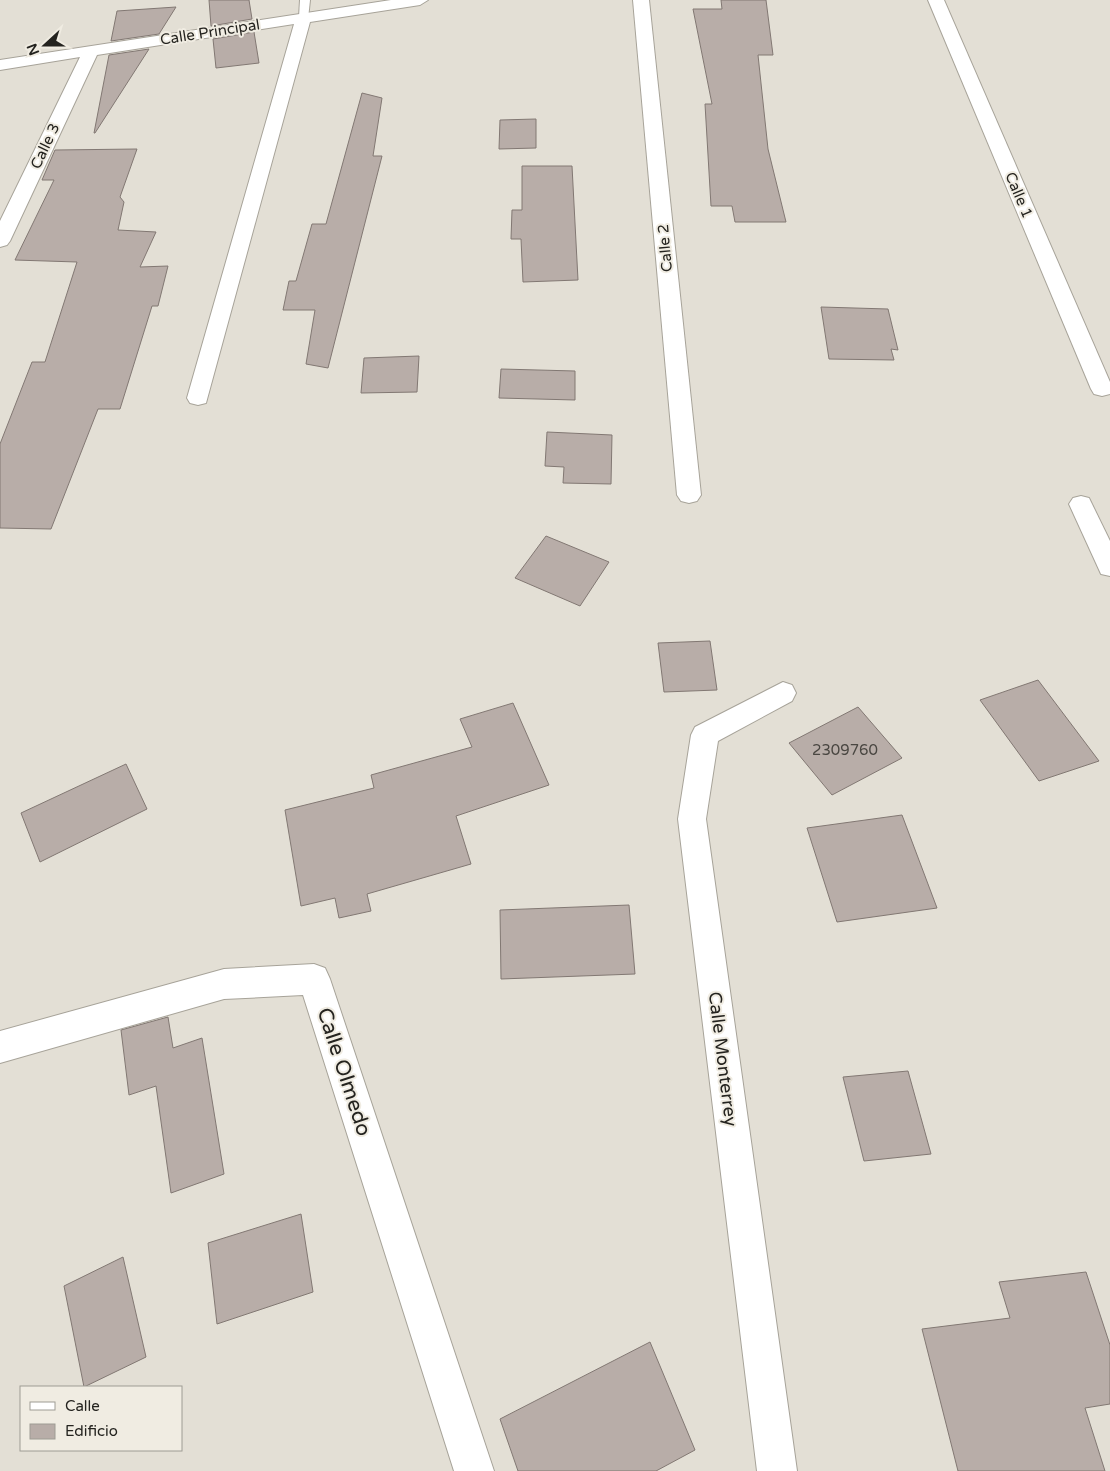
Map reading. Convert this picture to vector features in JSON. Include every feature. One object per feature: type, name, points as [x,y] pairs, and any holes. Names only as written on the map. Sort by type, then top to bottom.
[{"type":"street","name":"Calle Principal","points":[[0,65],[91,51],[304,9],[420,0]]},
{"type":"street","name":"Calle 2","points":[[641,0],[689,495]]},
{"type":"street","name":"Calle 1","points":[[936,0],[1102,389]]},
{"type":"street","points":[[198,398],[304,9]]},
{"type":"street","name":"Calle 3","points":[[0,242],[91,51]]},
{"type":"street","points":[[1081,504],[1110,567]]},
{"type":"street","name":"Calle Monterrey","points":[[777,1471],[692,818],[706,735],[783,693]]},
{"type":"street","name":"Calle Olmedo","points":[[0,1047],[224,984],[314,979],[474,1471]]},
{"type":"building","points":[[209,0],[249,0],[252,19],[211,26]]},
{"type":"building","points":[[721,0],[766,0],[773,55],[758,55],[768,149],[786,222],[735,222],[732,206],[711,206],[705,104],[712,104],[693,9],[722,9]]},
{"type":"building","points":[[176,7],[159,34],[111,41],[117,11]]},
{"type":"building","points":[[254,32],[259,63],[216,68],[213,39]]},
{"type":"building","points":[[149,49],[95,133],[94,133],[109,55]]},
{"type":"building","points":[[362,93],[382,98],[373,156],[382,156],[328,368],[306,364],[315,310],[283,310],[289,281],[296,281],[312,224],[326,224]]},
{"type":"building","points":[[536,119],[536,148],[499,149],[500,120]]},
{"type":"building","points":[[137,149],[120,197],[124,202],[118,230],[156,232],[140,267],[168,266],[158,306],[152,306],[120,409],[98,409],[51,529],[0,528],[0,444],[32,362],[45,362],[77,262],[15,260],[54,180],[42,180],[55,150]]},
{"type":"building","points":[[522,166],[572,166],[578,280],[523,282],[521,239],[511,239],[512,210],[522,210]]},
{"type":"building","points":[[821,307],[888,309],[898,350],[891,349],[894,360],[829,359]]},
{"type":"building","points":[[419,356],[417,392],[361,393],[364,358]]},
{"type":"building","points":[[501,369],[575,371],[575,400],[499,398]]},
{"type":"building","points":[[547,432],[612,435],[611,484],[563,483],[564,467],[545,466]]},
{"type":"building","points":[[546,536],[609,562],[580,606],[515,578]]},
{"type":"building","points":[[710,641],[717,690],[664,692],[658,643]]},
{"type":"building","points":[[1038,680],[1099,761],[1039,781],[980,700]]},
{"type":"building","points":[[513,703],[549,785],[456,816],[471,864],[367,894],[371,911],[339,918],[335,898],[301,906],[285,810],[374,788],[371,775],[472,747],[460,719]]},
{"type":"building","points":[[858,707],[902,758],[832,795],[789,743]]},
{"type":"building","points":[[126,764],[147,809],[40,862],[21,813]]},
{"type":"building","points":[[902,815],[937,908],[837,922],[807,828]]},
{"type":"building","points":[[629,905],[635,974],[501,979],[500,910]]},
{"type":"building","points":[[168,1017],[173,1048],[202,1038],[224,1174],[171,1193],[156,1086],[129,1095],[121,1030]]},
{"type":"building","points":[[908,1071],[931,1154],[864,1161],[843,1077]]},
{"type":"building","points":[[301,1214],[313,1292],[217,1324],[208,1243]]},
{"type":"building","points":[[123,1257],[146,1357],[84,1386],[64,1286]]},
{"type":"building","points":[[1086,1272],[1110,1345],[1110,1404],[1085,1408],[1105,1471],[958,1471],[922,1329],[1010,1318],[999,1282]]},
{"type":"building","points":[[650,1342],[695,1450],[656,1471],[518,1471],[500,1419]]}]
